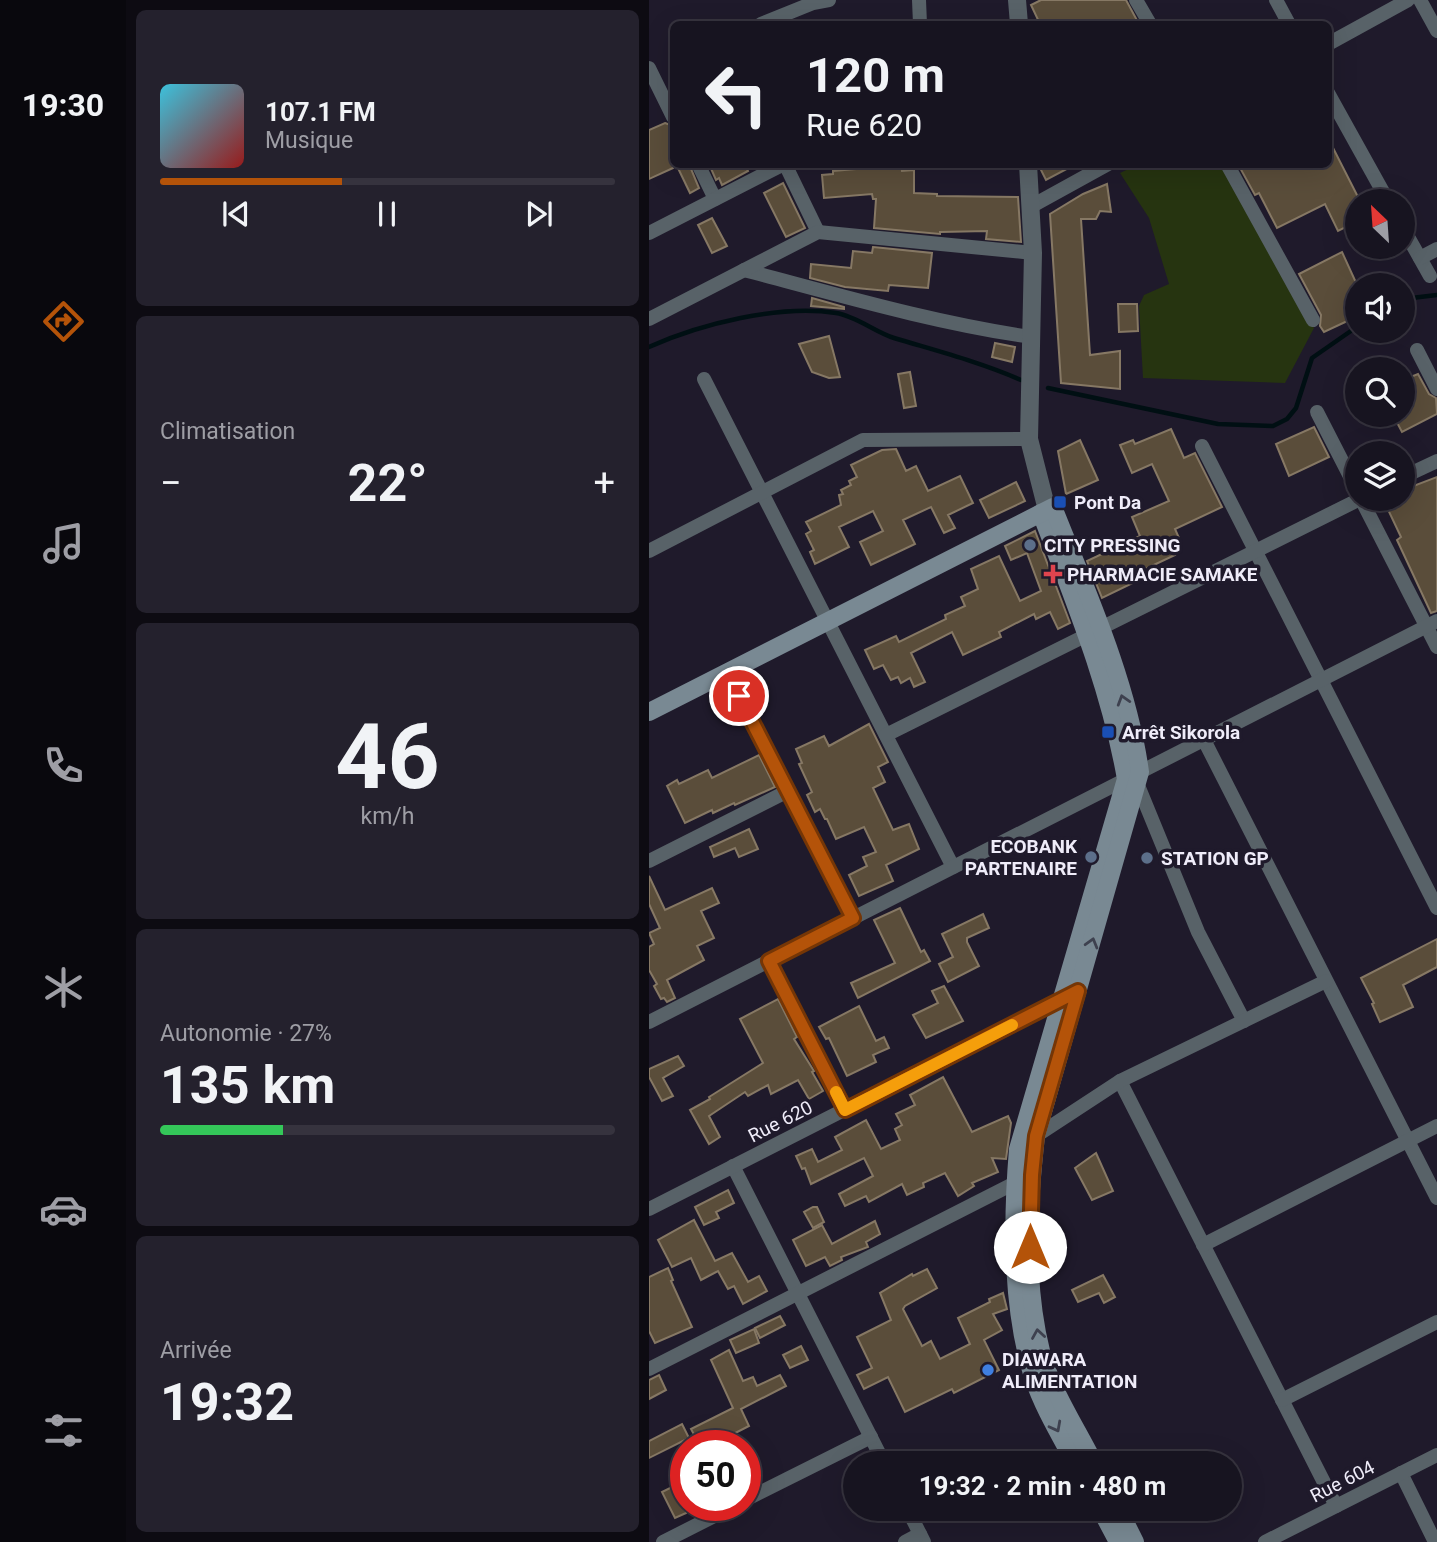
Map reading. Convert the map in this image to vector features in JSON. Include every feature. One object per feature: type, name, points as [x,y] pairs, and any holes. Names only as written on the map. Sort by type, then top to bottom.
[{"type":"main road","points":[[649,712],[1047,510],[1094,632],[1118,732],[1134,778],[1078,991],[1036,1136],[1029,1229],[1041,1353],[1088,1451]]},
{"type":"main road","points":[[1068,1451],[1043,1404],[1028,1358],[1016,1265],[1015,1183],[1018,1149],[1060,1000],[1134,778]]},
{"type":"main road","points":[[1107,1521],[1118,1542]]},
{"type":"main road","points":[[1124,1521],[1135,1542]]},
{"type":"street","points":[[768,21],[813,3],[829,0]]},
{"type":"street","points":[[919,0],[920,21]]},
{"type":"street","points":[[1017,0],[1019,21]]},
{"type":"street","points":[[1136,0],[1148,21]]},
{"type":"street","points":[[1275,0],[1287,21]]},
{"type":"street","points":[[1332,42],[1408,0]]},
{"type":"street","points":[[1420,0],[1437,31]]},
{"type":"street","points":[[649,68],[655,96],[670,114]]},
{"type":"street","points":[[1332,100],[1381,189]]},
{"type":"street","points":[[700,168],[715,199]]},
{"type":"street","points":[[649,233],[777,168]]},
{"type":"street","points":[[787,168],[818,232]]},
{"type":"street","points":[[1028,168],[1033,253],[1029,439],[1047,510]]},
{"type":"street","points":[[1030,207],[1101,168]]},
{"type":"street","points":[[1229,168],[1313,320]]},
{"type":"street","points":[[649,320],[818,232],[1033,253]]},
{"type":"street","points":[[1415,249],[1430,276]]},
{"type":"street","points":[[1420,258],[1437,249]]},
{"type":"street","points":[[744,270],[893,309],[984,330],[1031,337]]},
{"type":"street","points":[[1417,350],[1437,389]]},
{"type":"street","points":[[704,379],[953,867]]},
{"type":"street","points":[[1317,412],[1345,467]]},
{"type":"street","points":[[649,551],[863,440],[1029,439]]},
{"type":"street","points":[[1202,446],[1437,908]]},
{"type":"street","points":[[1415,472],[1437,461]]},
{"type":"street","points":[[886,735],[1345,507]]},
{"type":"street","points":[[1368,511],[1432,624],[1437,647]]},
{"type":"street","points":[[649,1021],[1134,778],[1432,624]]},
{"type":"street","points":[[727,672],[853,918]]},
{"type":"street","points":[[1204,740],[1437,1198]]},
{"type":"street","points":[[1134,778],[1198,932],[1244,1021]]},
{"type":"street","points":[[649,861],[788,791]]},
{"type":"street","points":[[769,961],[845,1110]]},
{"type":"street","points":[[1018,1149],[1120,1081],[1326,981]]},
{"type":"street","name":"Rue 620","points":[[649,1209],[1078,991]]},
{"type":"street","points":[[1120,1081],[1336,1506]]},
{"type":"street","points":[[1203,1245],[1437,1126]]},
{"type":"street","points":[[733,1166],[878,1451]]},
{"type":"street","points":[[649,1369],[1015,1183]]},
{"type":"street","points":[[1282,1400],[1437,1322]]},
{"type":"street","points":[[761,1492],[871,1437]]},
{"type":"street","name":"Rue 604","points":[[1266,1542],[1437,1455]]},
{"type":"street","points":[[1401,1474],[1435,1542]]},
{"type":"street","points":[[663,1542],[704,1521]]},
{"type":"street","points":[[905,1542],[922,1538],[914,1521]]},
{"type":"green space","points":[[1131,168],[1223,168],[1314,328],[1285,383],[1143,378],[1139,306],[1144,295],[1169,284],[1149,218],[1120,173]]},
{"type":"building","points":[[1041,0],[1126,0],[1137,21],[1039,21],[1031,5]]},
{"type":"building","points":[[665,123],[670,125],[670,168],[673,168],[649,179],[649,130]]},
{"type":"building","points":[[1332,146],[1354,189],[1345,189],[1345,228],[1338,231],[1325,204],[1277,228],[1259,193],[1255,195],[1240,168],[1332,168]]},
{"type":"building","points":[[678,168],[691,168],[699,188],[690,193]]},
{"type":"building","points":[[711,168],[747,168],[748,171],[722,185],[719,178],[716,180]]},
{"type":"building","points":[[902,168],[902,171],[914,170],[914,193],[937,196],[1018,197],[1021,242],[986,239],[987,231],[940,234],[874,228],[876,199],[873,199],[872,194],[824,198],[822,175],[833,174],[833,171]]},
{"type":"building","points":[[1040,168],[1068,168],[1046,180]]},
{"type":"building","points":[[783,183],[805,228],[786,237],[764,193]]},
{"type":"building","points":[[1107,184],[1111,212],[1100,211],[1096,219],[1081,219],[1090,355],[1120,351],[1120,389],[1061,383],[1050,214],[1083,194]]},
{"type":"building","points":[[712,218],[727,246],[712,253],[698,225]]},
{"type":"building","points":[[873,247],[932,253],[928,288],[889,285],[888,291],[845,287],[810,278],[811,264],[851,268],[853,251],[872,253]]},
{"type":"building","points":[[1342,252],[1352,273],[1345,273],[1345,322],[1324,332],[1320,326],[1321,315],[1299,274]]},
{"type":"building","points":[[812,298],[844,307],[844,309],[811,306]]},
{"type":"building","points":[[1118,304],[1137,304],[1138,331],[1119,332]]},
{"type":"building","points":[[829,336],[840,377],[829,378],[812,372],[799,344]]},
{"type":"building","points":[[995,343],[1015,347],[1012,362],[992,357]]},
{"type":"building","points":[[910,372],[916,406],[904,408],[898,374]]},
{"type":"building","points":[[1418,374],[1429,394],[1436,398],[1437,414],[1415,425],[1415,375]]},
{"type":"building","points":[[1314,427],[1329,457],[1289,476],[1276,444]]},
{"type":"building","points":[[1399,427],[1412,427],[1402,432]]},
{"type":"building","points":[[1171,429],[1184,458],[1195,453],[1222,507],[1175,529],[1179,538],[1169,542],[1175,555],[1141,571],[1145,577],[1102,598],[1087,561],[1140,536],[1132,517],[1169,501],[1152,464],[1132,473],[1120,445],[1133,440],[1135,444]]},
{"type":"building","points":[[1080,440],[1098,480],[1066,494],[1058,451]]},
{"type":"building","points":[[896,449],[906,471],[916,466],[928,491],[960,476],[973,503],[948,515],[955,528],[944,533],[931,507],[903,520],[915,544],[871,565],[860,542],[883,531],[873,511],[839,527],[849,547],[815,564],[810,552],[814,550],[806,534],[811,531],[806,522],[841,505],[841,490],[851,485],[849,481],[857,477],[851,465],[882,450]]},
{"type":"building","points":[[1437,477],[1437,611],[1431,613],[1397,540],[1401,537],[1389,511],[1415,511],[1415,485]]},
{"type":"building","points":[[1016,482],[1025,501],[989,518],[980,500]]},
{"type":"building","points":[[1035,531],[1070,623],[1058,629],[1050,612],[1036,619],[1034,614],[999,632],[1001,637],[963,655],[952,632],[911,653],[925,682],[914,687],[910,678],[901,683],[898,677],[891,680],[883,665],[874,669],[865,650],[896,636],[899,642],[946,619],[945,615],[965,606],[961,597],[978,589],[971,569],[999,556],[1020,601],[1041,591],[1027,553],[1011,560],[1005,546]]},
{"type":"building","points":[[869,724],[888,762],[878,767],[885,782],[873,788],[893,830],[909,824],[919,849],[886,865],[893,881],[859,896],[849,875],[867,866],[863,857],[876,852],[864,827],[836,839],[820,809],[815,812],[807,795],[812,792],[799,764],[802,763],[796,749],[824,736],[829,746]]},
{"type":"building","points":[[759,755],[775,787],[685,823],[667,786],[677,780],[679,784],[708,770],[712,778]]},
{"type":"building","points":[[749,829],[758,849],[739,857],[735,848],[714,857],[710,847]]},
{"type":"building","points":[[649,876],[665,910],[712,888],[719,903],[701,911],[714,938],[697,946],[704,960],[667,980],[675,998],[667,1002],[664,998],[661,999],[649,970],[649,947],[654,944],[649,933],[660,928],[649,904]]},
{"type":"building","points":[[900,908],[921,952],[924,950],[930,961],[858,998],[851,983],[895,963],[874,920]]},
{"type":"building","points":[[983,914],[989,928],[967,938],[979,966],[948,982],[939,964],[953,957],[942,934]]},
{"type":"building","points":[[1437,939],[1437,967],[1403,985],[1413,1007],[1380,1022],[1361,978]]},
{"type":"building","points":[[944,986],[963,1021],[926,1038],[913,1015],[938,1003],[932,991]]},
{"type":"building","points":[[778,999],[797,1037],[794,1039],[823,1091],[809,1099],[798,1080],[771,1094],[768,1085],[748,1096],[745,1092],[709,1116],[720,1137],[709,1144],[690,1110],[763,1063],[740,1019]]},
{"type":"building","points":[[859,1006],[876,1041],[884,1037],[889,1048],[873,1055],[876,1062],[847,1076],[829,1038],[826,1039],[819,1027]]},
{"type":"building","points":[[678,1056],[684,1066],[663,1078],[673,1096],[662,1101],[649,1077],[649,1069]]},
{"type":"building","points":[[943,1077],[972,1132],[1008,1116],[1011,1123],[1006,1159],[992,1158],[998,1172],[972,1183],[974,1186],[958,1196],[945,1173],[923,1183],[924,1187],[907,1195],[902,1184],[869,1202],[866,1196],[845,1206],[839,1194],[873,1176],[864,1158],[811,1184],[805,1168],[802,1169],[796,1156],[812,1149],[818,1162],[842,1150],[835,1137],[866,1120],[881,1149],[900,1140],[895,1129],[902,1125],[896,1114],[915,1105],[910,1095]]},
{"type":"building","points":[[1096,1153],[1113,1191],[1092,1200],[1075,1168]]},
{"type":"building","points":[[728,1190],[734,1203],[716,1212],[719,1218],[704,1225],[695,1207]]},
{"type":"building","points":[[817,1207],[824,1222],[813,1228],[804,1212]]},
{"type":"building","points":[[694,1220],[715,1261],[732,1253],[748,1282],[759,1276],[767,1291],[743,1304],[734,1286],[728,1289],[718,1271],[701,1280],[691,1258],[672,1267],[658,1240]]},
{"type":"building","points":[[875,1221],[880,1234],[866,1242],[868,1247],[841,1257],[842,1260],[830,1266],[825,1257],[806,1266],[793,1240],[822,1225],[832,1244]]},
{"type":"building","points":[[668,1268],[673,1280],[671,1281],[692,1327],[655,1343],[649,1331],[649,1277]]},
{"type":"building","points":[[927,1269],[937,1288],[903,1309],[922,1346],[931,1341],[940,1359],[970,1344],[958,1318],[1003,1293],[1007,1309],[993,1314],[1002,1330],[984,1340],[999,1370],[954,1393],[952,1389],[905,1412],[888,1377],[864,1389],[857,1375],[872,1368],[857,1337],[891,1320],[880,1293],[912,1274],[913,1276]]},
{"type":"building","points":[[1103,1275],[1115,1297],[1104,1303],[1099,1293],[1078,1302],[1072,1290]]},
{"type":"building","points":[[780,1316],[785,1325],[760,1338],[755,1328]]},
{"type":"building","points":[[754,1329],[759,1343],[736,1353],[730,1340]]},
{"type":"building","points":[[801,1346],[808,1360],[790,1368],[783,1355]]},
{"type":"building","points":[[729,1350],[743,1381],[753,1377],[757,1386],[780,1375],[786,1386],[741,1409],[749,1426],[741,1430],[692,1430],[733,1408],[711,1360]]},
{"type":"building","points":[[659,1375],[666,1390],[649,1399],[649,1380]]},
{"type":"building","points":[[682,1424],[685,1430],[670,1430]]},
{"type":"building","points":[[670,1430],[670,1448],[649,1458],[649,1441]]},
{"type":"building","points":[[670,1488],[670,1508],[662,1492]]},
{"type":"waterway","points":[[1415,298],[1437,295]]},
{"type":"waterway","points":[[649,347],[692,331],[741,318],[790,311],[814,311],[843,315],[894,338],[974,362],[1021,380]]},
{"type":"waterway","points":[[1048,388],[1218,424],[1273,426],[1287,419],[1296,408],[1312,358],[1345,335]]},
{"type":"slow traffic","points":[[836,1092],[845,1110],[1012,1025]]},
{"type":"place","name":"Pont Da","points":[[1060,502]]},
{"type":"place","name":"CITY PRESSING","points":[[1030,545]]},
{"type":"place","name":"PHARMACIE SAMAKE","points":[[1053,574]]},
{"type":"place","name":"Arrêt Sikorola","points":[[1108,732]]},
{"type":"place","name":"ECOBANK PARTENAIRE","points":[[1091,857]]},
{"type":"place","name":"STATION GP","points":[[1147,858]]},
{"type":"place","name":"DIAWARA ALIMENTATION","points":[[988,1370]]},
{"type":"route","points":[[739,696],[853,918],[769,961],[845,1110],[1078,991],[1036,1136],[1030,1247]]}]
